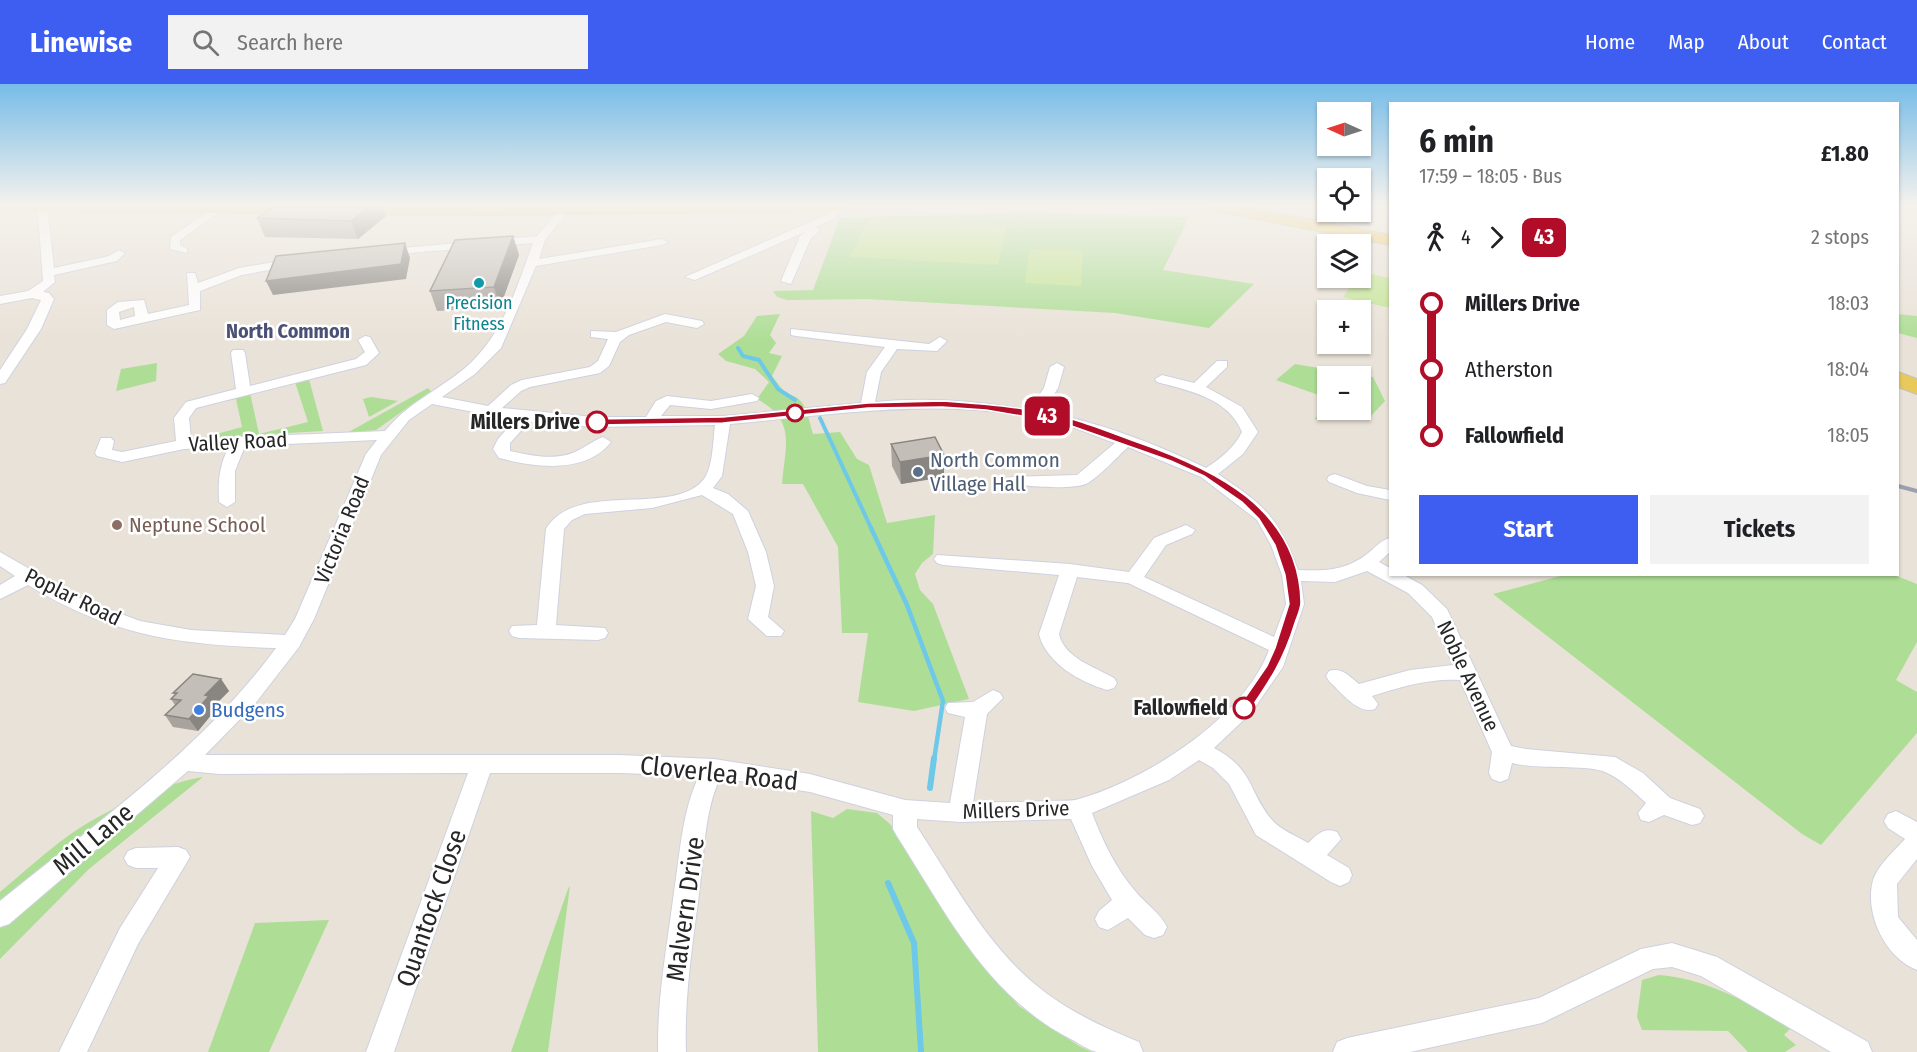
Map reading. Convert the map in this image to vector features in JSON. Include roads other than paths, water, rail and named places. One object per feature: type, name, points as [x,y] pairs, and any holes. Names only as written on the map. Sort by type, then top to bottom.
[{"type":"main road","points":[[1899,379],[1917,387]]},
{"type":"street","points":[[32,294],[49,282],[48,251]]},
{"type":"street","points":[[371,254],[403,251]]},
{"type":"street","name":"Victoria Road","points":[[186,762],[220,730],[255,691],[292,642],[328,566],[362,478],[388,435],[427,399],[478,363],[496,345],[536,251]]},
{"type":"street","points":[[532,263],[605,251]]},
{"type":"street","points":[[691,277],[751,251]]},
{"type":"street","points":[[777,273],[788,277],[799,251]]},
{"type":"street","points":[[50,272],[113,259],[119,253]]},
{"type":"street","points":[[142,318],[196,307],[192,283],[260,267],[314,260]]},
{"type":"street","points":[[216,271],[230,275]]},
{"type":"street","points":[[0,300],[32,294],[45,296],[48,299],[12,366],[0,380]]},
{"type":"street","points":[[596,334],[618,336],[665,318],[697,324]]},
{"type":"street","points":[[796,332],[816,331],[935,347]]},
{"type":"street","points":[[490,412],[516,388],[527,383],[595,370],[609,355],[618,336]]},
{"type":"street","points":[[184,444],[180,417],[182,411],[203,399],[361,362],[372,353],[365,340]]},
{"type":"street","points":[[868,406],[868,392],[879,359],[889,342]]},
{"type":"street","points":[[238,353],[243,390]]},
{"type":"street","points":[[1196,389],[1222,364]]},
{"type":"street","points":[[1034,414],[1051,388],[1057,367]]},
{"type":"street","points":[[1162,379],[1196,389],[1238,410],[1247,420],[1250,432],[1233,458],[1208,474]]},
{"type":"street","points":[[650,422],[661,404],[667,400],[711,405],[752,398]]},
{"type":"street","name":"Millers Drive","points":[[427,399],[525,417],[594,422],[723,420],[868,406],[942,404],[1034,414],[1076,423],[1127,440],[1208,474],[1245,500],[1264,517],[1280,545],[1291,575],[1295,604],[1273,667],[1244,708],[1198,749],[1161,774],[1079,809],[960,813],[905,809]]},
{"type":"street","points":[[525,417],[503,442],[501,448],[505,455],[543,461],[577,459],[603,442]]},
{"type":"street","points":[[546,632],[555,529],[566,515],[582,509],[682,498],[702,489],[712,480],[723,420]]},
{"type":"street","name":"Valley Road","points":[[106,441],[103,453],[122,458],[184,444],[388,435]]},
{"type":"street","points":[[1017,480],[1037,485],[1087,484],[1127,440]]},
{"type":"street","points":[[227,502],[225,474],[227,463],[239,442]]},
{"type":"street","points":[[577,459],[591,469]]},
{"type":"street","points":[[1335,479],[1363,490],[1389,495]]},
{"type":"street","points":[[702,489],[740,510],[757,552],[765,586],[758,619],[774,632]]},
{"type":"street","points":[[1134,579],[1155,543],[1168,534],[1186,530]]},
{"type":"street","points":[[1291,575],[1343,575],[1369,564],[1389,544]]},
{"type":"street","name":"Poplar Road","points":[[0,558],[27,577],[102,615],[157,632],[204,639],[292,642]]},
{"type":"street","points":[[943,559],[987,558],[1134,579],[1281,648]]},
{"type":"street","name":"Noble Avenue","points":[[1369,564],[1389,575]]},
{"type":"street","points":[[1070,570],[1048,634],[1049,643],[1074,672],[1107,683]]},
{"type":"street","name":"Noble Avenue","points":[[1391,576],[1415,589],[1440,614],[1501,763],[1526,758],[1607,763],[1635,779],[1656,809],[1692,816]]},
{"type":"street","points":[[0,593],[27,577]]},
{"type":"street","points":[[519,631],[598,633]]},
{"type":"street","points":[[1336,676],[1362,698],[1426,673],[1442,671],[1466,674]]},
{"type":"street","points":[[960,813],[975,706]]},
{"type":"street","points":[[1198,749],[1221,762],[1237,778],[1264,828],[1340,875]]},
{"type":"street","name":"Cloverlea Road","points":[[186,762],[219,765],[620,764],[714,768],[810,783],[905,809]]},
{"type":"street","name":"Mill Lane","points":[[0,916],[186,762]]},
{"type":"street","name":"Quantock Close","points":[[380,1052],[482,765]]},
{"type":"street","name":"Malvern Drive","points":[[672,1052],[671,1011],[691,858],[702,793],[714,768]]},
{"type":"street","points":[[905,809],[905,829],[988,954],[1026,994],[1104,1042],[1129,1052]]},
{"type":"street","points":[[1079,809],[1097,857],[1127,903],[1154,927]]},
{"type":"street","points":[[1896,821],[1917,834]]},
{"type":"street","points":[[1310,855],[1329,839]]},
{"type":"street","points":[[1917,841],[1885,881],[1885,917],[1909,952],[1917,957]]},
{"type":"street","points":[[73,1052],[129,936],[178,857],[136,858]]},
{"type":"street","points":[[1108,919],[1127,903]]},
{"type":"street","points":[[1347,1052],[1542,1010],[1650,957],[1672,955],[1708,966],[1858,1052]]},
{"type":"waterway","points":[[738,348],[743,356],[759,360],[778,389],[795,400]]},
{"type":"waterway","points":[[820,418],[872,530]]},
{"type":"waterway","points":[[871,528],[907,605],[943,701],[934,760]]},
{"type":"waterway","points":[[930,788],[934,758]]},
{"type":"waterway","points":[[888,883],[914,943],[921,1052]]},
{"type":"railway","points":[[1899,486],[1917,491]]},
{"type":"place","name":"Precision Fitness","points":[[479,283]]},
{"type":"place","name":"Millers Drive","points":[[597,422]]},
{"type":"place","name":"North Common Village Hall","points":[[918,472]]},
{"type":"place","name":"Neptune School","points":[[117,525]]},
{"type":"place","name":"Fallowfield","points":[[1244,708]]},
{"type":"place","name":"Budgens","points":[[199,710]]},
{"type":"district","name":"North Common","points":[[288,331]]}]
